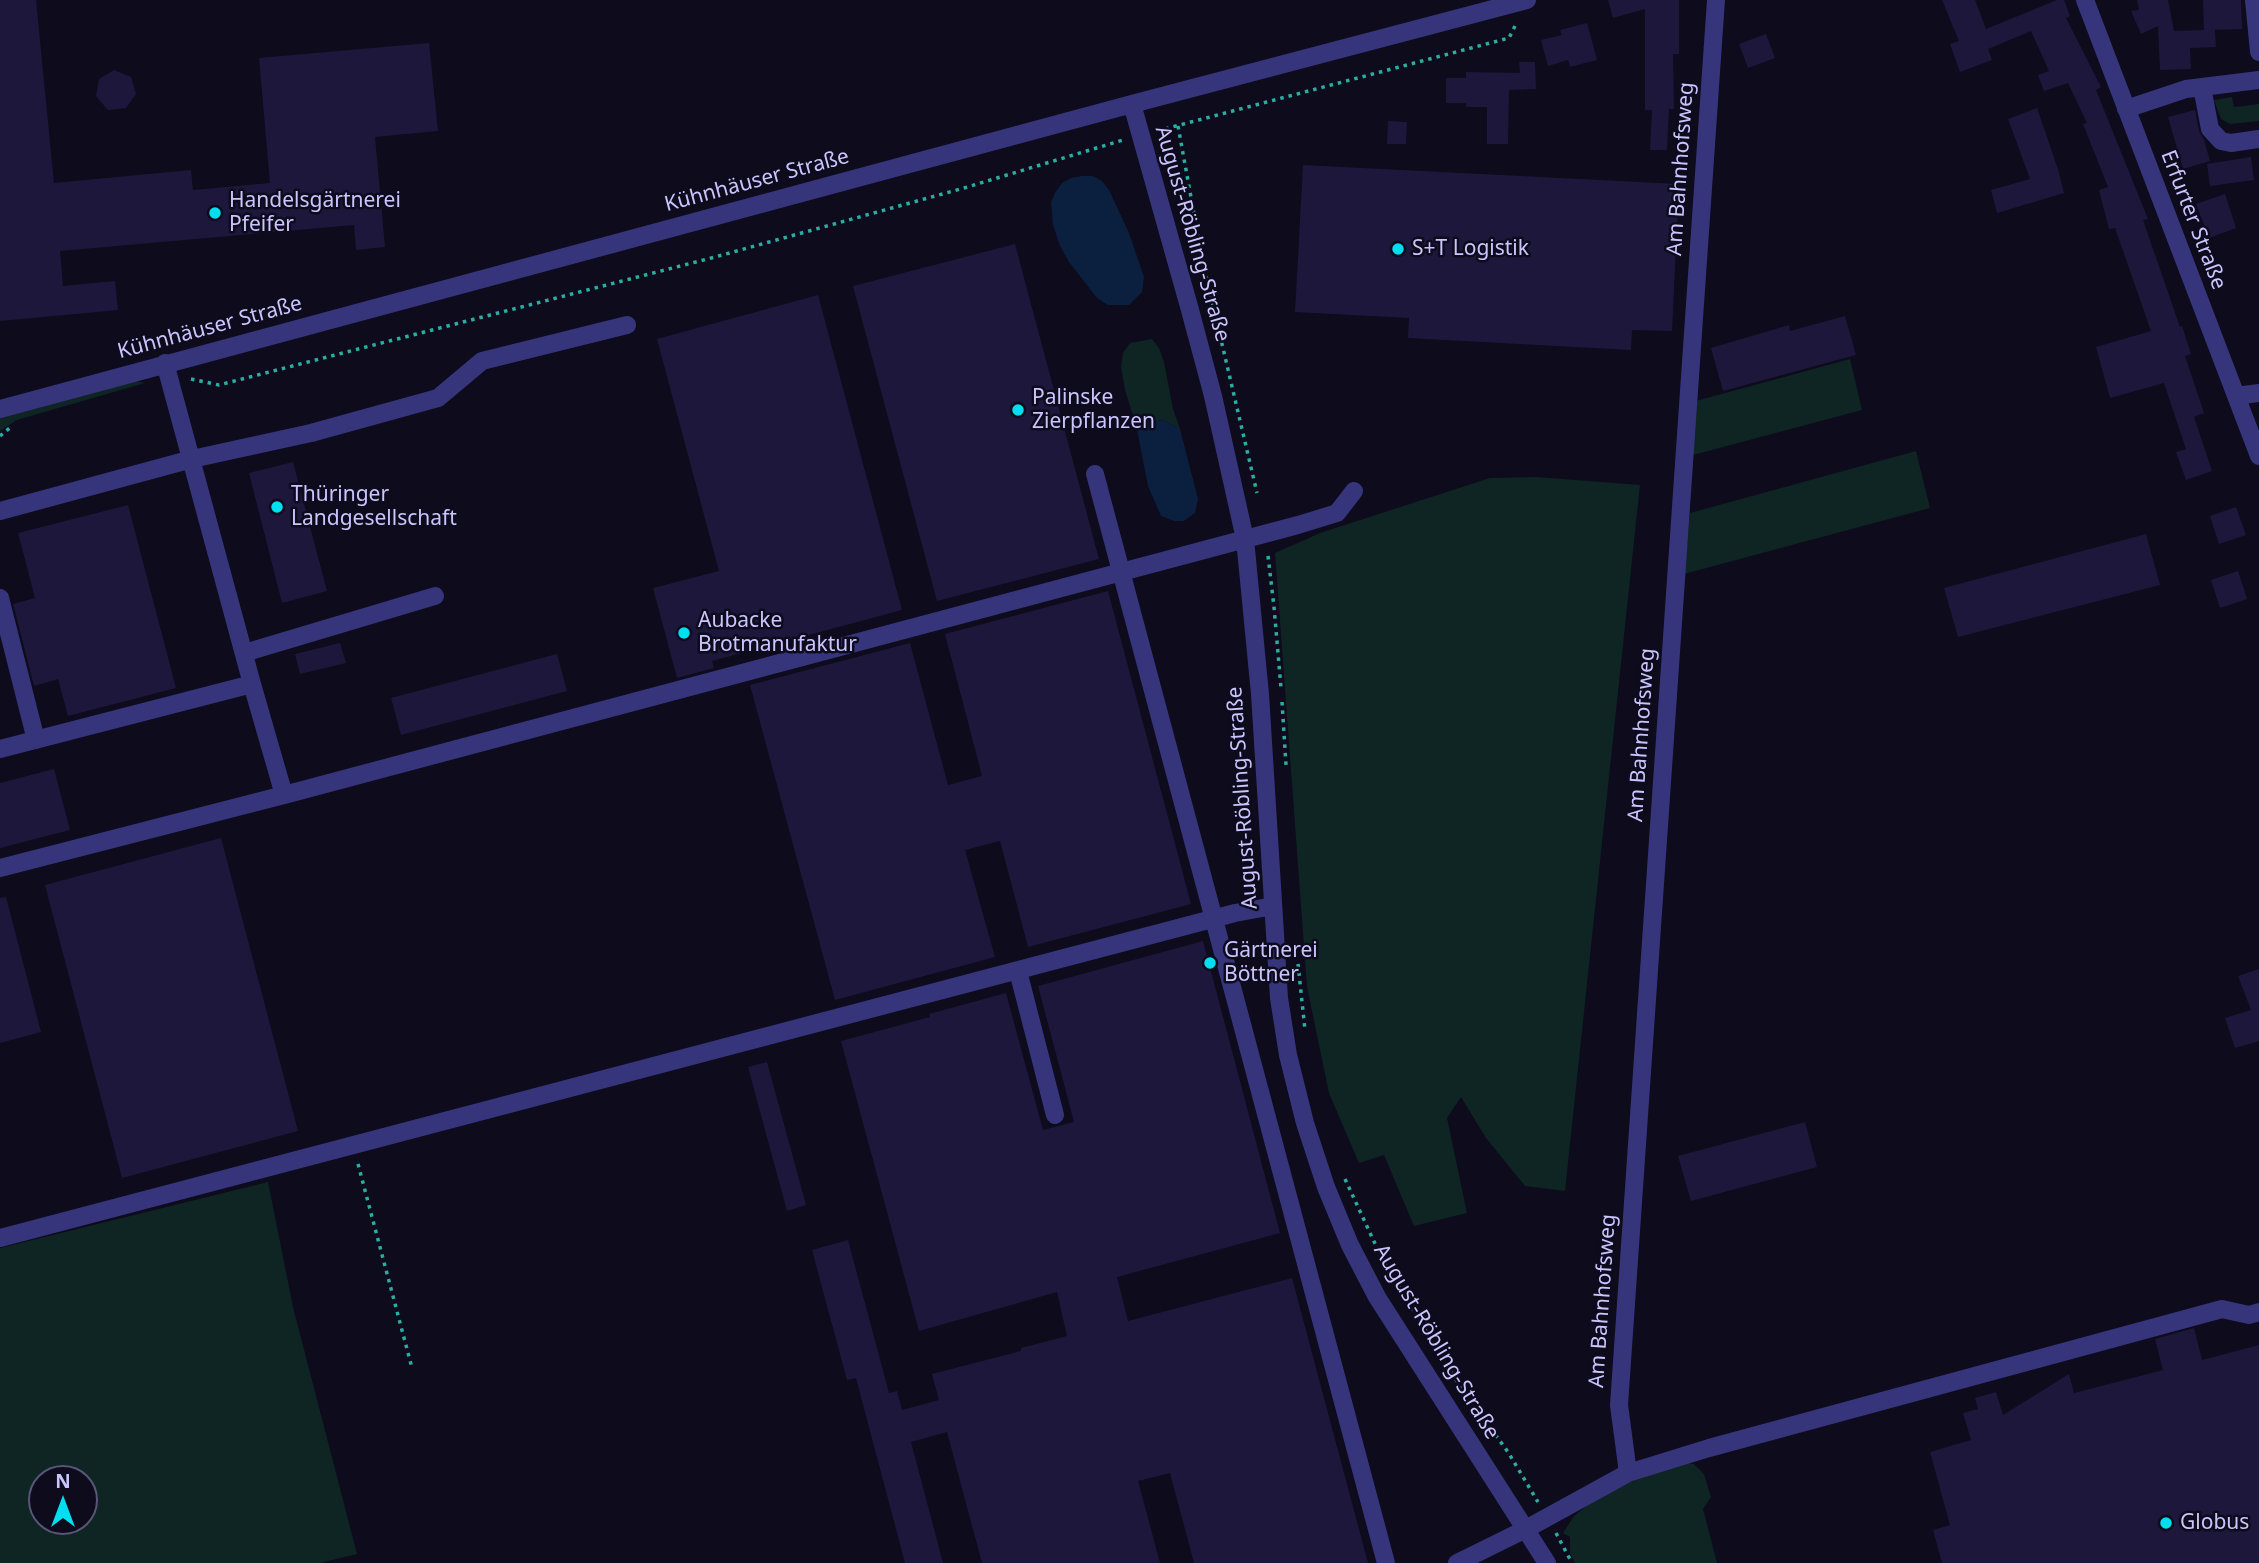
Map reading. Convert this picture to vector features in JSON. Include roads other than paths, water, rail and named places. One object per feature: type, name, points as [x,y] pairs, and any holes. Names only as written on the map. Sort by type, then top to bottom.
[{"type":"street","name":"Kühnhäuser Straße","points":[[0,410],[166,363],[1527,0]]},
{"type":"street","name":"Am Bahnhofsweg","points":[[1628,1473],[1619,1405],[1716,0]]},
{"type":"street","name":"Erfurter Straße","points":[[2085,0],[2259,456]]},
{"type":"street","points":[[2254,0],[2259,52]]},
{"type":"street","points":[[2126,108],[2186,89],[2259,80]]},
{"type":"street","points":[[2202,87],[2210,129],[2221,141],[2259,139]]},
{"type":"street","name":"August-Röbling-Straße","points":[[1132,104],[1197,334],[1245,539],[1260,694],[1279,998],[1288,1055],[1305,1123],[1326,1187],[1350,1245],[1377,1297],[1547,1563]]},
{"type":"street","points":[[0,512],[192,459],[311,432],[438,398],[482,362],[627,325]]},
{"type":"street","points":[[166,363],[251,684],[284,794]]},
{"type":"street","points":[[2236,396],[2259,393]]},
{"type":"street","points":[[1095,474],[1386,1563]]},
{"type":"street","points":[[0,868],[1265,534],[1337,513],[1354,491]]},
{"type":"street","points":[[244,653],[435,596]]},
{"type":"street","points":[[0,598],[36,740]]},
{"type":"street","points":[[0,749],[251,684]]},
{"type":"street","points":[[0,1238],[1215,918],[1273,906]]},
{"type":"street","points":[[1018,971],[1055,1115]]},
{"type":"street","points":[[1457,1563],[1628,1473],[1709,1448],[2222,1309],[2249,1315],[2259,1312]]},
{"type":"water","points":[[1082,176],[1093,176],[1102,181],[1129,233],[1144,277],[1142,292],[1129,305],[1108,305],[1097,298],[1060,246],[1053,225],[1051,202],[1062,183]]},
{"type":"water","points":[[1163,420],[1180,429],[1198,499],[1195,513],[1184,521],[1174,521],[1161,516],[1148,486],[1136,425]]},
{"type":"place","name":"Handelsgärtnerei Pfeifer","points":[[215,213]]},
{"type":"place","name":"S+T Logistik","points":[[1398,249]]},
{"type":"place","name":"Palinske Zierpflanzen","points":[[1018,410]]},
{"type":"place","name":"Thüringer Landgesellschaft","points":[[277,507]]},
{"type":"place","name":"Aubacke Brotmanufaktur","points":[[684,633]]},
{"type":"place","name":"Gärtnerei Böttner","points":[[1210,963]]},
{"type":"place","name":"Globus","points":[[2166,1523]]}]
